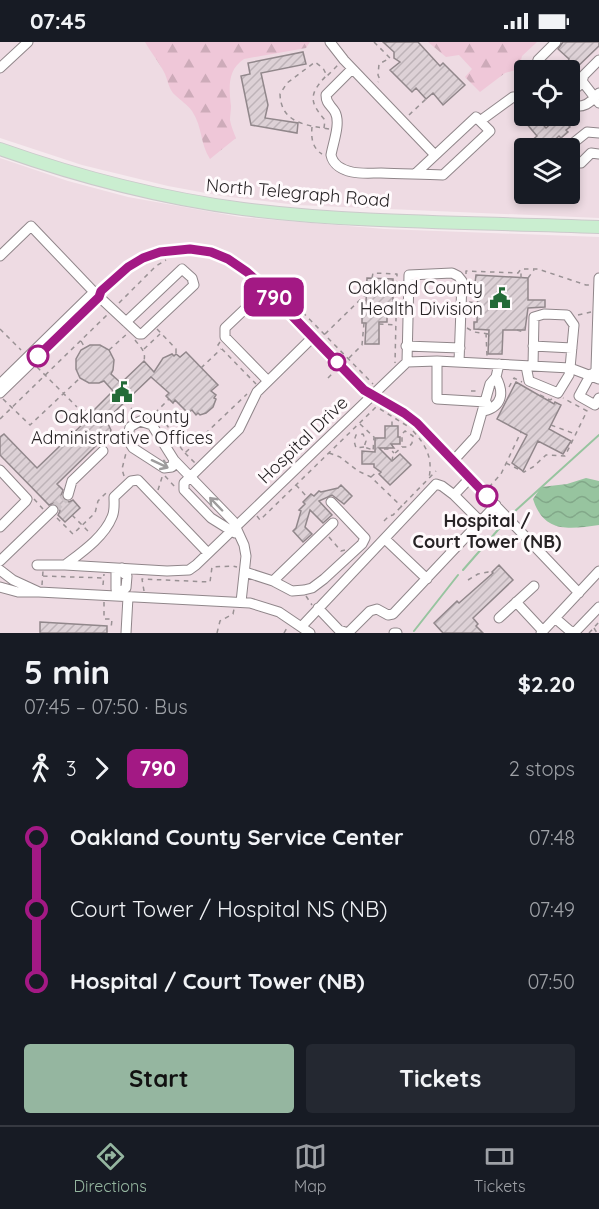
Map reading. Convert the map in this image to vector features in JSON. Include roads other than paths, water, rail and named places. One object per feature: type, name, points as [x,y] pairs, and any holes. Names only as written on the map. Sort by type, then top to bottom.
[{"type":"main road","name":"North Telegraph Road","points":[[0,149],[114,184],[192,201],[244,209],[363,219],[599,227]]},
{"type":"street","points":[[0,68],[28,42]]},
{"type":"street","points":[[330,42],[352,69],[435,155]]},
{"type":"street","points":[[538,60],[556,42]]},
{"type":"street","points":[[580,107],[597,98],[582,83],[584,75],[599,60]]},
{"type":"street","points":[[352,69],[326,95],[327,102],[336,113],[336,130],[331,155],[332,160],[340,168],[353,172],[443,175],[490,131],[476,117],[415,174]]},
{"type":"street","points":[[480,121],[494,110],[511,100],[514,101]]},
{"type":"street","points":[[580,138],[587,132],[599,133]]},
{"type":"street","points":[[580,163],[591,153],[599,154]]},
{"type":"street","points":[[0,255],[31,226],[112,309],[126,322],[139,334],[142,334],[194,285],[192,278],[182,269],[126,322]]},
{"type":"street","points":[[0,384],[30,359],[123,270],[143,258],[160,252],[184,249],[211,252],[228,259],[266,284],[313,337],[345,362],[364,390],[374,390],[407,362],[437,361],[570,368],[595,376]]},
{"type":"street","points":[[407,362],[409,275],[453,273],[462,281],[459,362]]},
{"type":"street","points":[[599,278],[595,376],[579,396],[595,405],[599,398]]},
{"type":"street","points":[[266,284],[225,328],[224,334],[268,381]]},
{"type":"street","points":[[544,314],[567,315],[574,325],[569,375],[558,393],[530,381],[529,366],[533,346],[534,317],[544,314]]},
{"type":"street","points":[[187,480],[241,426],[254,396],[313,337]]},
{"type":"street","points":[[406,346],[460,348]]},
{"type":"street","points":[[533,346],[572,348]]},
{"type":"street","points":[[0,394],[30,359]]},
{"type":"street","points":[[437,361],[436,399],[486,407]]},
{"type":"street","points":[[454,460],[475,437],[486,407],[490,384],[496,377],[499,364]]},
{"type":"street","name":"Hospital Drive","points":[[37,564],[167,571],[189,570],[234,531],[374,390],[411,418],[454,460],[579,593]]},
{"type":"street","points":[[174,460],[172,467],[164,468],[133,448],[127,440],[129,428],[140,421],[152,425],[187,480],[233,521],[234,531],[246,552],[238,604]]},
{"type":"street","points":[[68,495],[72,481],[103,451]]},
{"type":"street","points":[[0,470],[27,499],[0,527]]},
{"type":"street","points":[[454,495],[470,478]]},
{"type":"street","points":[[65,565],[96,538],[113,515],[114,497],[131,481],[138,480],[208,553]]},
{"type":"street","points":[[302,626],[436,484],[454,495],[481,522]]},
{"type":"street","points":[[242,571],[273,581],[292,591],[312,588],[362,544],[365,538],[331,502]]},
{"type":"street","points":[[318,608],[339,630],[348,633],[370,611],[377,609],[388,615],[393,614],[496,505]]},
{"type":"street","points":[[0,561],[52,511]]},
{"type":"street","points":[[273,581],[333,523]]},
{"type":"street","points":[[386,539],[427,579]]},
{"type":"street","points":[[121,569],[127,576],[123,595],[126,633]]},
{"type":"street","points":[[0,570],[13,580],[39,592]]},
{"type":"street","points":[[516,602],[542,632],[599,571]]},
{"type":"street","points":[[500,618],[534,586]]},
{"type":"street","points":[[0,587],[18,592],[123,595],[238,604],[273,610],[310,633]]},
{"type":"street","points":[[555,618],[570,631],[575,632],[599,607]]},
{"type":"water","points":[[586,478],[599,481],[599,525],[578,528],[559,527],[544,518],[533,499],[541,487],[567,484]]},
{"type":"waterway","points":[[514,512],[599,435]]},
{"type":"waterway","points":[[463,570],[504,523]]},
{"type":"waterway","points":[[414,631],[458,575]]},
{"type":"tunnel","points":[[53,510],[68,495]]},
{"type":"place","name":"Oakland County Health Division","points":[[500,298]]},
{"type":"place","name":"Oakland County Administrative Offices","points":[[122,392]]},
{"type":"place","name":"Hospital / Court Tower (NB)","points":[[487,496]]}]
